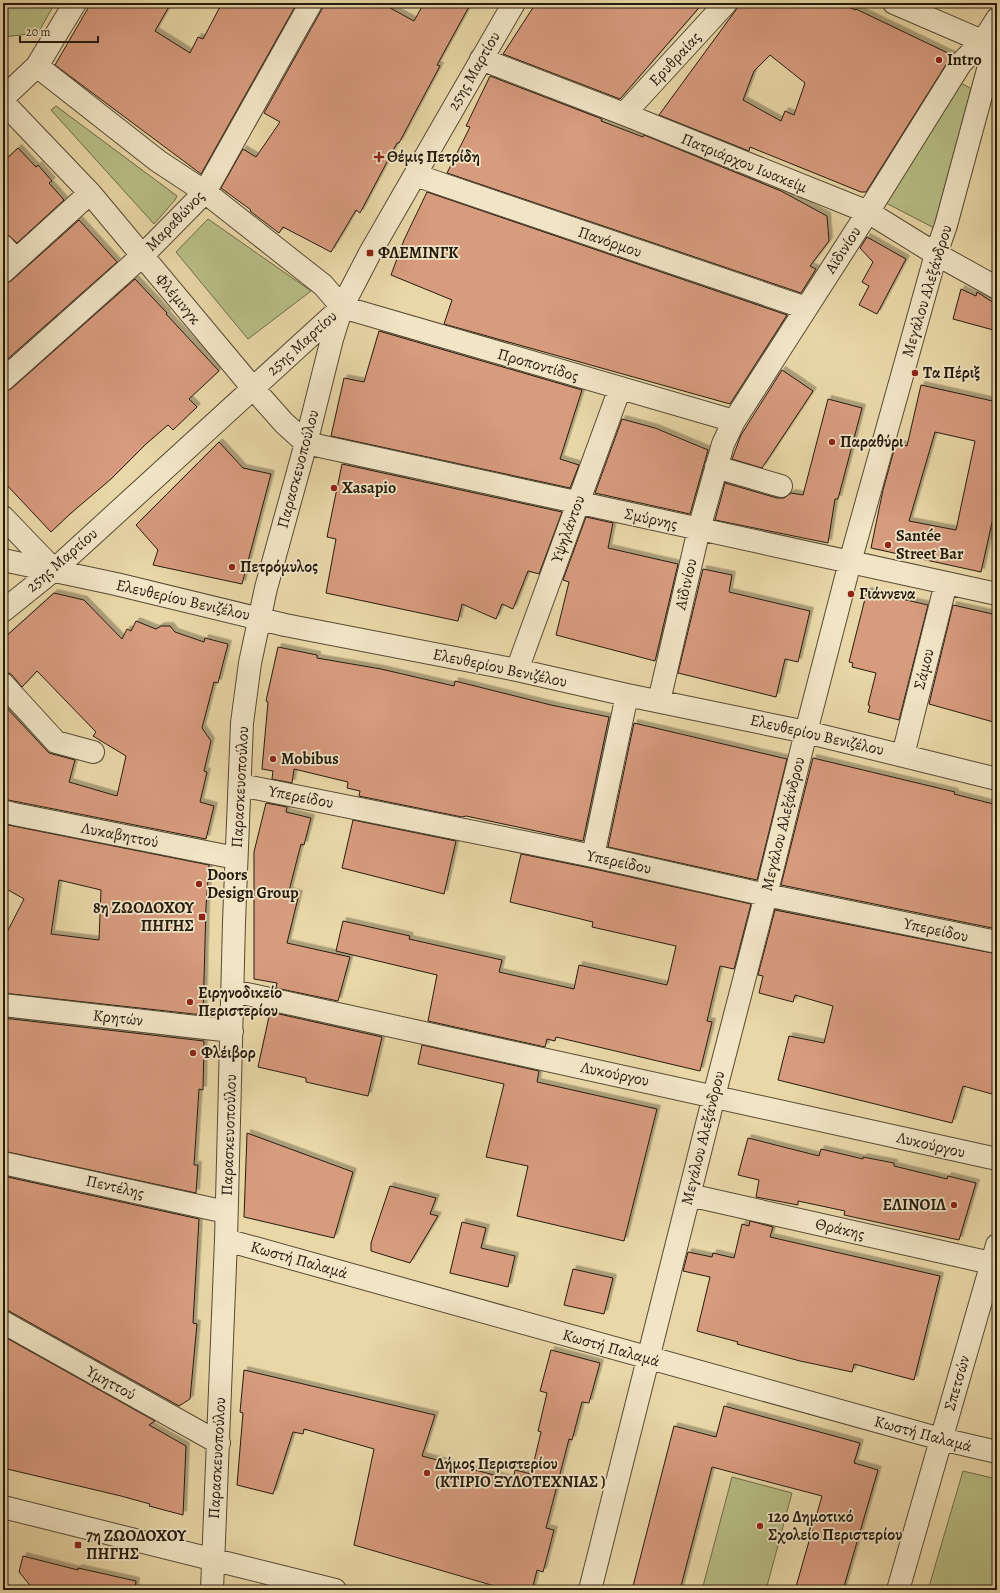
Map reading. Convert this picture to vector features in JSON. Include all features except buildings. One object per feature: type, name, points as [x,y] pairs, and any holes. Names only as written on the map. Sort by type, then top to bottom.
[{"type":"street","points":[[3,98],[37,66],[74,3]]},
{"type":"street","name":"Μαραθώνος","points":[[3,380],[142,256],[205,192],[311,3]]},
{"type":"street","name":"25ης Μαρτίου","points":[[3,612],[54,570],[252,387],[342,308],[370,253],[514,3]]},
{"type":"street","name":"Ερυθραίας","points":[[624,114],[726,3]]},
{"type":"street","points":[[894,3],[990,44],[997,18]]},
{"type":"street","name":"Αϊδινίου","points":[[659,701],[699,529],[722,444],[734,421],[868,212],[961,63],[990,44]]},
{"type":"street","name":"Μεγάλου Αλεξάνδρου","points":[[590,1590],[806,732],[850,562],[936,254],[946,225],[989,66],[990,44]]},
{"type":"street","name":"Πατριάρχου Ιωακείμ","points":[[481,59],[624,114],[868,212],[936,254],[997,288]]},
{"type":"street","points":[[37,66],[158,161],[205,192],[323,285],[342,308]]},
{"type":"street","name":"Φλέμινγκ","points":[[3,102],[90,193],[252,387],[284,423],[306,443]]},
{"type":"street","name":"Πανόρμου","points":[[415,175],[806,308]]},
{"type":"street","points":[[7,259],[90,193]]},
{"type":"street","name":"Προποντίδος","points":[[342,308],[734,421]]},
{"type":"street","name":"Παρασκευοπούλου","points":[[212,1590],[226,1240],[236,858],[242,723],[250,663],[259,618],[332,339],[342,308]]},
{"type":"street","name":"Υψηλάντου","points":[[517,670],[620,388]]},
{"type":"street","name":"Σμύρνης","points":[[306,443],[997,594]]},
{"type":"street","points":[[716,467],[781,486]]},
{"type":"street","points":[[3,517],[54,570]]},
{"type":"street","name":"Ελευθερίου Βενιζέλου","points":[[3,560],[54,570],[284,625],[517,670],[627,695],[806,732],[997,779]]},
{"type":"street","name":"Σάμου","points":[[902,755],[946,583]]},
{"type":"street","points":[[3,684],[56,742],[93,752]]},
{"type":"street","points":[[593,856],[627,695]]},
{"type":"street","name":"Υπερείδου","points":[[240,785],[593,856],[997,942]]},
{"type":"street","name":"Λυκαβηττού","points":[[3,811],[236,858]]},
{"type":"street","name":"Λυκούργου","points":[[233,991],[997,1159]]},
{"type":"street","name":"Κρητών","points":[[3,1005],[232,1031]]},
{"type":"street","name":"Πεντέλης","points":[[3,1162],[226,1212]]},
{"type":"street","name":"Θράκης","points":[[689,1195],[995,1253]]},
{"type":"street","name":"Κωστή Παλαμά","points":[[226,1240],[941,1440],[997,1452]]},
{"type":"street","name":"Σπετσών","points":[[898,1590],[995,1253]]},
{"type":"street","name":"Υμηττού","points":[[3,1322],[218,1443]]},
{"type":"street","points":[[3,1507],[335,1590]]},
{"type":"green space","points":[[3,3],[55,3],[38,33],[3,37]]},
{"type":"green space","points":[[955,80],[974,90],[938,230],[884,202]]},
{"type":"green space","points":[[56,106],[177,196],[154,224],[51,110]]},
{"type":"green space","points":[[208,219],[311,291],[248,339],[176,252]]},
{"type":"green space","points":[[963,1471],[997,1479],[997,1590],[928,1590]]},
{"type":"green space","points":[[732,1477],[792,1493],[766,1590],[702,1590]]},
{"type":"place","name":"Intro","points":[[939,60]]},
{"type":"place","name":"Θέμις Πετρίδη","points":[[379,157]]},
{"type":"place","name":"ΦΛΕΜΙΝΓΚ","points":[[370,253]]},
{"type":"place","name":"Τα Πέριξ","points":[[915,373]]},
{"type":"place","name":"Παραθύρι","points":[[832,442]]},
{"type":"place","name":"Xasapio","points":[[334,488]]},
{"type":"place","name":"Santée Street Bar","points":[[888,545]]},
{"type":"place","name":"Πετρόμυλος","points":[[232,567]]},
{"type":"place","name":"Γιάννενα","points":[[851,594]]},
{"type":"place","name":"Mobibus","points":[[273,759]]},
{"type":"place","name":"Doors Design Group","points":[[199,884]]},
{"type":"place","name":"8η ΖΩΟΔΟΧΟΥ ΠΗΓΗΣ","points":[[202,917]]},
{"type":"place","name":"Ειρηνοδικείο Περιστερίου","points":[[190,1002]]},
{"type":"place","name":"Φλέιβορ","points":[[193,1053]]},
{"type":"place","name":"ΕΛΙΝΟΙΛ","points":[[954,1205]]},
{"type":"place","name":"Δήμος Περιστερίου (ΚΤΙΡΙΟ ΞΥΛΟΤΕΧΝΙΑΣ )","points":[[427,1473]]},
{"type":"place","name":"12ο Δημοτικό Σχολείο Περιστερίου","points":[[760,1526]]},
{"type":"place","name":"7η ΖΩΟΔΟΧΟΥ ΠΗΓΗΣ","points":[[78,1545]]}]
